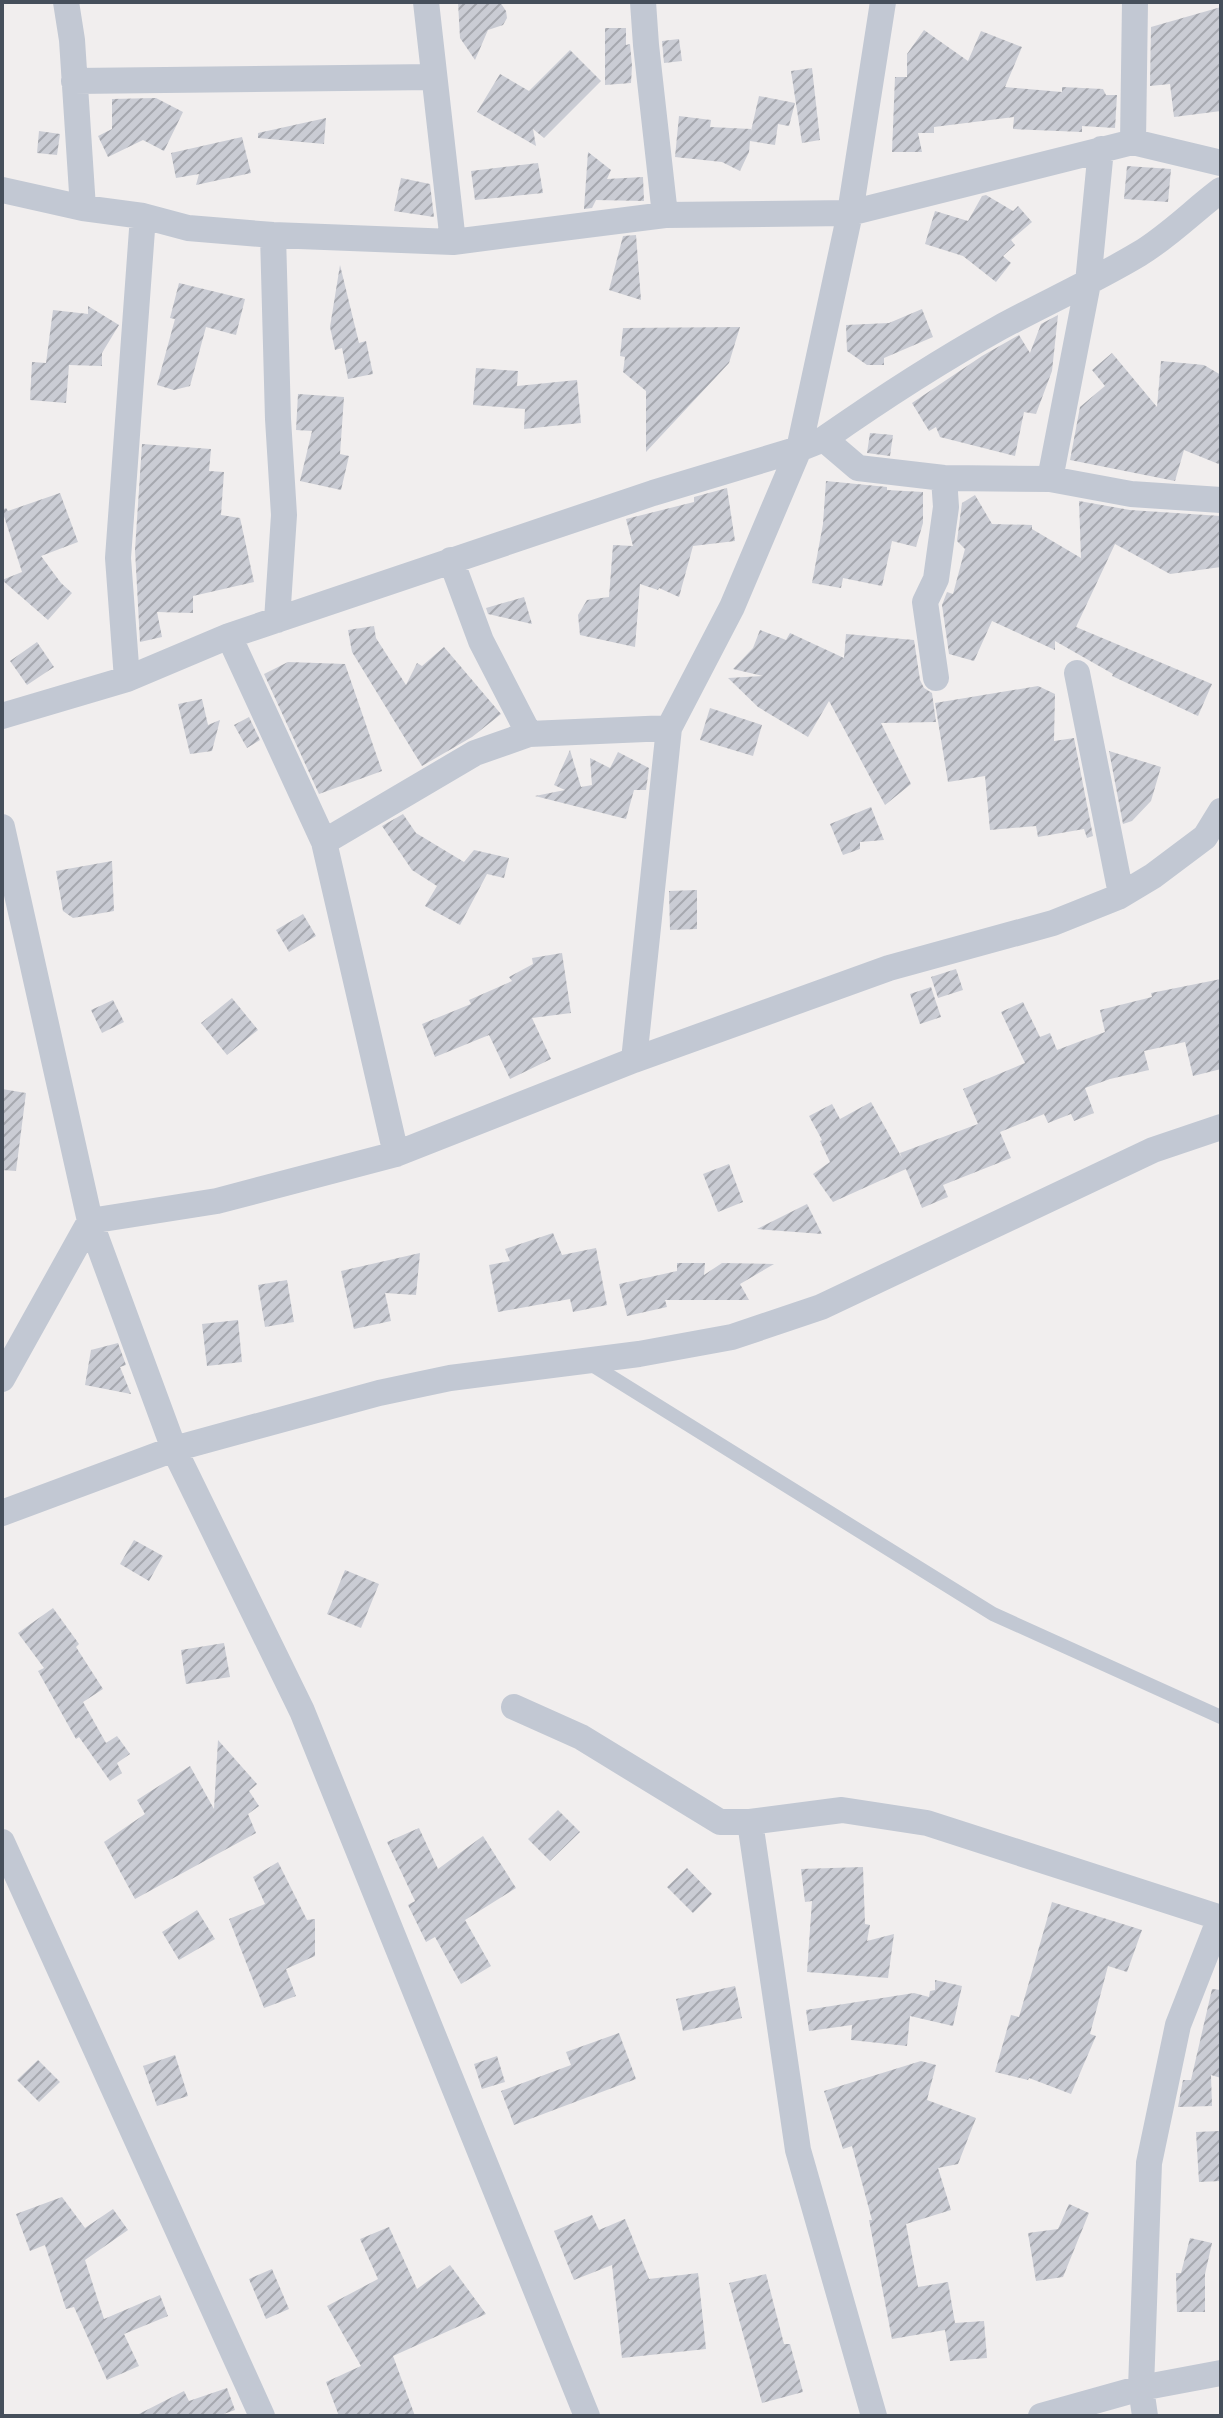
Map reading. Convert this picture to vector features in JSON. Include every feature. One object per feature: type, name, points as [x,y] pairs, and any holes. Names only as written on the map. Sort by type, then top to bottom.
[{"type":"street","points":[[66,2],[83,208]]},
{"type":"street","points":[[426,2],[453,242]]},
{"type":"street","points":[[643,2],[665,215]]},
{"type":"street","points":[[634,1060],[669,728],[812,444],[821,340],[850,213],[883,2]]},
{"type":"street","points":[[1133,142],[1135,2]]},
{"type":"street","points":[[74,81],[434,77]]},
{"type":"street","points":[[2,190],[83,208],[143,216],[188,228],[273,235],[453,242],[665,215],[850,213],[1133,142],[1221,163]]},
{"type":"street","points":[[1050,479],[1088,283],[1101,149]]},
{"type":"street","points":[[2,716],[127,679],[229,636],[451,560],[812,444],[913,378],[1000,328],[1088,283],[1170,233],[1189,213],[1221,190]]},
{"type":"street","points":[[127,679],[118,558],[143,216]]},
{"type":"street","points":[[273,235],[284,515],[277,620]]},
{"type":"street","points":[[812,444],[858,468],[944,478],[1050,479],[1131,494],[1221,500]]},
{"type":"street","points":[[936,678],[925,602],[936,579],[946,507],[944,478]]},
{"type":"street","points":[[451,560],[481,641],[529,734]]},
{"type":"street","points":[[229,636],[324,842],[396,1154]]},
{"type":"street","points":[[1077,673],[1121,894]]},
{"type":"street","points":[[324,842],[475,753],[529,734],[669,728]]},
{"type":"street","points":[[90,1221],[217,1201],[396,1154],[634,1060],[889,968],[1053,923],[1121,894],[1213,837],[1221,811]]},
{"type":"street","points":[[2,827],[90,1221],[174,1449],[302,1711],[587,2416]]},
{"type":"street","points":[[6,1507],[174,1449],[379,1393],[450,1378],[586,1361],[732,1337],[821,1307],[1153,1150],[1221,1127]]},
{"type":"street","points":[[2,1379],[90,1221]]},
{"type":"street","points":[[514,1707],[581,1737],[720,1822],[750,1822],[842,1810],[927,1823],[1220,1918],[1178,2025],[1149,2163],[1141,2388],[1145,2416]]},
{"type":"street","points":[[750,1822],[798,2150],[874,2416]]},
{"type":"street","points":[[2,1842],[262,2416]]},
{"type":"street","points":[[1041,2416],[1141,2388],[1221,2373]]},
{"type":"lane","points":[[586,1361],[993,1614],[1221,1717]]},
{"type":"building","points":[[458,2],[500,2],[506,11],[507,18],[503,25],[488,30],[475,60],[460,38]]},
{"type":"building","points":[[1221,7],[1221,111],[1174,117],[1170,84],[1150,86],[1151,27]]},
{"type":"building","points":[[605,28],[626,28],[626,45],[630,44],[632,66],[631,83],[605,85]]},
{"type":"building","points":[[924,30],[968,61],[981,31],[1022,47],[1005,87],[1062,92],[1062,87],[1103,89],[1106,95],[1117,95],[1115,128],[1082,126],[1082,132],[1013,129],[1014,117],[934,127],[934,133],[918,133],[922,152],[892,152],[895,77],[907,77],[907,54]]},
{"type":"building","points":[[679,39],[682,61],[664,63],[662,41]]},
{"type":"building","points":[[570,50],[601,81],[544,138],[533,129],[536,146],[477,112],[500,74],[529,91]]},
{"type":"building","points":[[812,68],[820,140],[802,143],[791,71]]},
{"type":"building","points":[[759,96],[795,103],[789,126],[778,124],[775,145],[750,141],[749,152],[740,171],[722,162],[675,157],[679,116],[711,120],[710,127],[751,131]]},
{"type":"building","points":[[156,98],[183,112],[164,151],[143,140],[108,157],[98,136],[112,129],[112,99]]},
{"type":"building","points":[[326,118],[324,144],[258,138],[258,133]]},
{"type":"building","points":[[39,131],[60,134],[57,155],[37,153]]},
{"type":"building","points":[[242,137],[251,173],[196,185],[199,174],[176,178],[171,153]]},
{"type":"building","points":[[588,152],[611,170],[607,179],[643,177],[644,201],[596,200],[592,208],[584,209]]},
{"type":"building","points":[[538,163],[543,193],[475,200],[471,171]]},
{"type":"building","points":[[1127,166],[1171,169],[1168,202],[1124,199]]},
{"type":"building","points":[[401,178],[430,184],[434,217],[394,211]]},
{"type":"building","points":[[986,195],[1013,211],[1018,206],[1032,222],[1011,240],[1015,245],[1003,256],[1011,263],[996,282],[963,256],[925,244],[935,211],[968,221],[982,196]]},
{"type":"building","points":[[636,235],[641,300],[609,290],[623,236]]},
{"type":"building","points":[[340,265],[359,343],[366,341],[373,374],[348,379],[342,348],[335,350],[330,327]]},
{"type":"building","points":[[179,283],[245,299],[236,335],[206,327],[190,386],[174,390],[157,385],[175,319],[170,318]]},
{"type":"building","points":[[88,306],[119,325],[102,353],[102,366],[69,365],[66,403],[30,400],[32,362],[46,363],[53,310],[88,314]]},
{"type":"building","points":[[922,309],[933,337],[884,358],[884,365],[867,365],[847,351],[846,325],[889,323]]},
{"type":"building","points":[[1058,315],[1052,371],[1036,414],[1024,412],[1015,456],[940,437],[936,427],[929,431],[912,403],[1019,335],[1030,353],[1041,324]]},
{"type":"building","points":[[740,327],[729,363],[646,452],[646,391],[623,372],[625,357],[620,356],[623,328]]},
{"type":"building","points":[[1112,353],[1157,407],[1161,361],[1204,365],[1221,375],[1221,465],[1184,450],[1175,481],[1070,460],[1080,407],[1105,386],[1092,370]]},
{"type":"building","points":[[476,368],[518,371],[517,386],[577,380],[581,423],[524,429],[525,409],[473,405]]},
{"type":"building","points":[[298,394],[344,397],[340,454],[349,456],[341,490],[300,481],[312,431],[296,430]]},
{"type":"building","points":[[870,433],[893,435],[890,456],[867,453]]},
{"type":"building","points":[[142,444],[211,449],[209,471],[224,472],[221,515],[240,518],[254,582],[193,596],[193,613],[157,612],[162,637],[140,642],[135,550]]},
{"type":"building","points":[[826,481],[923,492],[923,523],[916,547],[892,541],[882,586],[843,578],[841,588],[812,583],[823,524]]},
{"type":"building","points":[[727,488],[735,541],[693,546],[679,597],[640,584],[635,647],[580,635],[578,615],[587,600],[609,597],[613,545],[633,546],[626,519],[694,502],[694,497]]},
{"type":"building","points":[[60,493],[78,542],[41,556],[72,593],[48,620],[2,580],[22,572],[2,510],[6,508],[8,511]]},
{"type":"building","points":[[975,495],[992,524],[1032,525],[1032,529],[1081,558],[1079,501],[1130,510],[1221,516],[1221,567],[1170,574],[1115,544],[1076,627],[1212,684],[1198,716],[1112,676],[1055,641],[1055,650],[992,621],[974,661],[949,654],[942,605],[947,592],[953,594],[965,549],[957,541],[962,503]]},
{"type":"building","points":[[524,597],[532,624],[488,614],[486,608]]},
{"type":"building","points":[[374,626],[376,638],[406,685],[417,663],[422,666],[444,647],[501,714],[472,737],[422,766],[352,652],[348,630]]},
{"type":"building","points":[[760,630],[786,640],[790,633],[844,658],[846,634],[914,640],[920,680],[924,688],[932,693],[936,722],[881,723],[911,784],[885,805],[829,701],[808,737],[758,707],[728,678],[763,676],[733,669],[753,648]]},
{"type":"building","points":[[37,642],[54,667],[27,685],[10,661]]},
{"type":"building","points":[[288,662],[345,664],[382,771],[319,794],[264,674]]},
{"type":"building","points":[[1038,686],[1055,694],[1054,741],[1074,738],[1093,836],[1087,838],[1084,829],[1038,837],[1036,826],[990,830],[985,776],[948,782],[935,703]]},
{"type":"building","points":[[202,699],[208,725],[220,720],[212,751],[190,754],[178,704]]},
{"type":"building","points":[[710,708],[762,725],[753,756],[700,740]]},
{"type":"building","points":[[249,717],[260,740],[247,748],[234,725]]},
{"type":"building","points":[[570,750],[581,787],[592,785],[590,758],[610,768],[618,752],[649,768],[646,790],[634,790],[626,819],[535,796],[565,790],[554,785]]},
{"type":"building","points":[[1109,751],[1161,767],[1151,801],[1132,821],[1123,824]]},
{"type":"building","points":[[871,807],[884,840],[860,842],[860,849],[843,855],[830,824]]},
{"type":"building","points":[[403,814],[416,833],[464,862],[474,850],[509,858],[504,878],[487,874],[460,925],[425,906],[437,886],[412,870],[382,826]]},
{"type":"building","points":[[112,861],[114,911],[73,918],[63,911],[56,871]]},
{"type":"building","points":[[697,890],[697,929],[670,930],[669,891]]},
{"type":"building","points":[[303,914],[316,936],[289,952],[276,930]]},
{"type":"building","points":[[562,953],[571,1013],[532,1018],[551,1059],[510,1079],[489,1035],[435,1057],[422,1024],[471,1004],[469,1000],[512,981],[509,977],[533,964],[532,958]]},
{"type":"building","points":[[956,969],[963,990],[938,998],[931,977]]},
{"type":"building","points":[[1221,979],[1221,1069],[1193,1076],[1185,1042],[1144,1051],[1149,1070],[1085,1088],[1094,1113],[1074,1121],[1071,1114],[1048,1123],[1044,1114],[1000,1132],[1011,1158],[943,1185],[948,1197],[922,1208],[906,1169],[833,1202],[813,1174],[830,1162],[809,1116],[832,1104],[840,1119],[871,1102],[902,1158],[900,1153],[978,1124],[963,1089],[1025,1063],[1001,1012],[1023,1002],[1040,1037],[1050,1033],[1057,1050],[1105,1032],[1100,1010],[1152,997],[1151,993]]},
{"type":"building","points":[[931,987],[941,1017],[920,1024],[910,994]]},
{"type":"building","points":[[232,998],[258,1030],[227,1055],[201,1023]]},
{"type":"building","points":[[113,1000],[124,1022],[102,1033],[91,1010]]},
{"type":"building","points":[[2,1089],[26,1093],[16,1171],[2,1170]]},
{"type":"building","points":[[729,1164],[743,1202],[718,1212],[703,1174]]},
{"type":"building","points":[[807,1204],[822,1234],[757,1229]]},
{"type":"building","points":[[553,1233],[562,1255],[596,1248],[607,1305],[573,1312],[570,1299],[498,1312],[489,1265],[510,1261],[505,1249]]},
{"type":"building","points":[[420,1253],[416,1295],[385,1293],[391,1321],[354,1329],[341,1271]]},
{"type":"building","points":[[677,1263],[705,1263],[704,1275],[722,1263],[774,1264],[740,1284],[749,1300],[665,1300],[667,1307],[627,1316],[619,1284],[677,1271]]},
{"type":"building","points":[[287,1280],[294,1322],[265,1327],[258,1285]]},
{"type":"building","points":[[238,1320],[242,1362],[207,1366],[202,1324]]},
{"type":"building","points":[[118,1343],[126,1365],[120,1367],[131,1394],[85,1385],[91,1350]]},
{"type":"building","points":[[134,1540],[163,1556],[149,1581],[120,1564]]},
{"type":"building","points":[[345,1570],[379,1584],[361,1628],[327,1614]]},
{"type":"building","points":[[53,1608],[79,1644],[76,1647],[103,1689],[83,1702],[106,1743],[117,1736],[130,1754],[117,1763],[122,1773],[110,1781],[79,1737],[76,1739],[38,1671],[44,1668],[18,1633]]},
{"type":"building","points":[[224,1643],[230,1677],[186,1684],[181,1650]]},
{"type":"building","points":[[218,1740],[257,1784],[249,1791],[259,1806],[248,1814],[256,1833],[135,1899],[104,1842],[145,1814],[137,1800],[190,1766],[214,1809]]},
{"type":"building","points":[[558,1810],[580,1832],[550,1861],[528,1839]]},
{"type":"building","points":[[419,1828],[438,1869],[483,1836],[516,1888],[465,1920],[491,1966],[461,1984],[435,1937],[426,1942],[408,1905],[415,1901],[387,1842]]},
{"type":"building","points":[[278,1862],[307,1920],[315,1919],[315,1956],[286,1969],[296,1996],[264,2008],[229,1919],[265,1904],[253,1877]]},
{"type":"building","points":[[863,1867],[865,1924],[870,1925],[867,1941],[894,1934],[888,1978],[807,1972],[812,1901],[805,1902],[801,1869]]},
{"type":"building","points":[[687,1868],[712,1894],[693,1913],[667,1887]]},
{"type":"building","points":[[1052,1902],[1142,1930],[1127,1972],[1108,1966],[1090,2034],[1096,2036],[1071,2094],[1029,2078],[995,2072],[1011,2015],[1019,2017]]},
{"type":"building","points":[[197,1910],[215,1939],[179,1960],[162,1932]]},
{"type":"building","points":[[935,1980],[962,1986],[953,2026],[910,2016],[907,2046],[851,2040],[852,2025],[809,2031],[806,2010],[914,1993],[929,1997],[930,1991],[935,1990]]},
{"type":"building","points":[[735,1986],[742,2018],[683,2031],[676,1999]]},
{"type":"building","points":[[1212,1989],[1221,1990],[1221,2078],[1211,2075],[1212,2106],[1178,2107],[1183,2080],[1191,2080]]},
{"type":"building","points":[[619,2033],[636,2079],[514,2125],[501,2091],[571,2065],[566,2052]]},
{"type":"building","points":[[175,2055],[188,2096],[157,2106],[143,2066]]},
{"type":"building","points":[[497,2056],[505,2082],[482,2089],[474,2064]]},
{"type":"building","points":[[38,2060],[60,2082],[39,2102],[17,2080]]},
{"type":"building","points":[[921,2061],[936,2065],[927,2100],[976,2118],[958,2164],[938,2168],[951,2210],[906,2224],[918,2287],[948,2282],[955,2323],[984,2321],[987,2358],[950,2361],[945,2330],[892,2339],[869,2220],[872,2220],[852,2146],[843,2149],[824,2091]]},
{"type":"building","points":[[1220,2131],[1221,2181],[1199,2182],[1196,2132]]},
{"type":"building","points":[[62,2197],[85,2228],[113,2209],[128,2230],[85,2260],[104,2319],[160,2295],[168,2316],[124,2334],[139,2366],[107,2380],[74,2307],[66,2309],[45,2245],[30,2251],[16,2214]]},
{"type":"building","points":[[1069,2204],[1089,2213],[1063,2277],[1036,2281],[1028,2233],[1058,2229]]},
{"type":"building","points":[[592,2215],[599,2230],[625,2219],[649,2279],[698,2273],[706,2349],[622,2358],[612,2265],[574,2280],[554,2231]]},
{"type":"building","points":[[389,2227],[417,2289],[450,2265],[486,2314],[393,2356],[415,2416],[339,2416],[326,2382],[361,2366],[327,2306],[378,2279],[360,2239]]},
{"type":"building","points":[[1190,2238],[1212,2243],[1205,2274],[1205,2312],[1177,2312],[1176,2273],[1181,2273]]},
{"type":"building","points":[[272,2269],[289,2309],[266,2319],[249,2279]]},
{"type":"building","points":[[766,2274],[784,2344],[790,2344],[803,2392],[762,2403],[729,2283]]},
{"type":"building","points":[[227,2388],[235,2410],[218,2416],[135,2416],[184,2391],[189,2401]]}]
